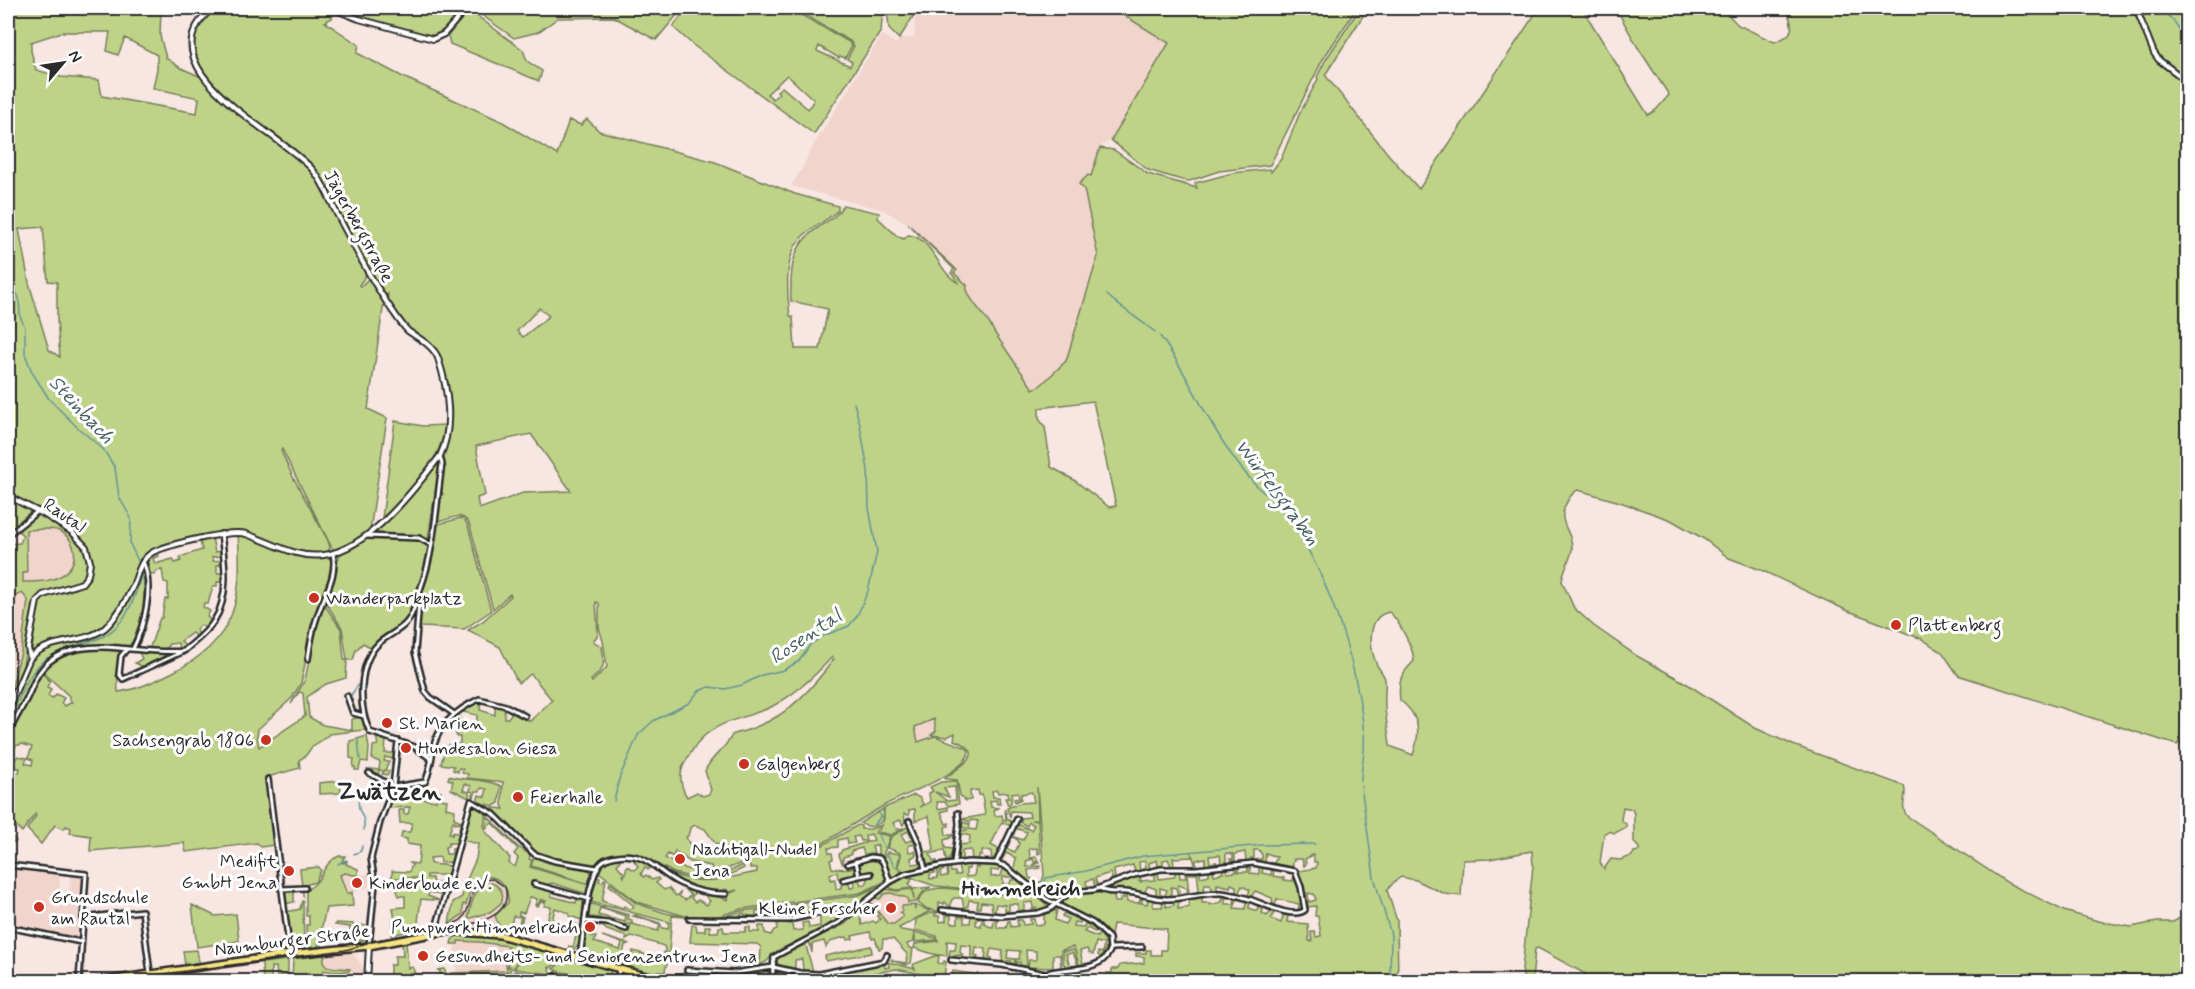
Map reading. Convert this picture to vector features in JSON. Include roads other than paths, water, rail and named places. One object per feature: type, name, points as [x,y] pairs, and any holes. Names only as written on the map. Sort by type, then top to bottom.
[{"type":"main road","name":"Naumburger Straße","points":[[95,981],[290,954],[369,946],[435,932],[461,931],[500,935],[666,981]]},
{"type":"street","name":"Jägerbergstraße","points":[[213,8],[199,23],[191,40],[193,56],[201,73],[231,103],[314,171],[379,292],[406,329],[428,344],[436,353],[448,414],[446,440],[440,456],[405,499],[365,536],[333,554]]},
{"type":"street","points":[[331,8],[359,19],[433,39],[444,34],[467,8]]},
{"type":"street","points":[[2136,8],[2159,60],[2187,82]]},
{"type":"street","name":"Jägerbergstraße","points":[[398,741],[370,732],[364,716],[364,676],[370,653],[408,621],[417,599],[426,572],[442,464],[440,456]]},
{"type":"street","name":"Rautal","points":[[8,496],[65,527],[80,539],[88,551],[90,564],[88,575],[80,585],[38,598],[28,648],[30,658],[8,708]]},
{"type":"street","points":[[8,535],[38,511]]},
{"type":"street","points":[[30,658],[43,649],[91,635],[106,627],[126,600],[143,561],[155,551],[221,534],[245,534],[294,553],[312,556],[333,554],[335,562],[332,575],[317,616],[308,659]]},
{"type":"street","points":[[127,649],[121,656],[119,674],[123,679],[184,651],[214,622],[222,602],[225,577],[221,534]]},
{"type":"street","points":[[365,536],[419,538],[430,544]]},
{"type":"street","points":[[133,649],[146,604],[147,572],[143,561]]},
{"type":"street","points":[[417,599],[419,602],[415,652],[426,691],[430,697],[454,714]]},
{"type":"street","points":[[8,735],[38,674],[50,661],[70,650],[106,647],[152,652],[184,651]]},
{"type":"street","points":[[347,696],[353,713],[364,716]]},
{"type":"street","points":[[369,773],[393,787],[425,782],[430,771],[436,738],[454,714],[481,699],[506,706],[525,716]]},
{"type":"street","points":[[367,981],[375,884],[371,858],[380,822],[393,787],[398,741],[415,747],[431,759]]},
{"type":"street","points":[[268,779],[290,954]]},
{"type":"street","points":[[435,932],[471,801],[494,814],[534,854],[555,861],[597,868]]},
{"type":"street","points":[[954,863],[959,824],[958,813]]},
{"type":"street","points":[[996,863],[1017,819]]},
{"type":"street","points":[[909,821],[919,843],[925,869]]},
{"type":"street","points":[[580,957],[589,899],[597,868],[607,859],[622,855],[639,856],[681,884],[712,894],[726,894]]},
{"type":"street","points":[[848,864],[879,858],[883,862],[890,882]]},
{"type":"street","points":[[856,861],[859,876]]},
{"type":"street","points":[[772,981],[774,957],[849,916],[890,882],[905,874],[954,863],[996,863],[1012,870],[1038,893],[1100,928],[1109,938],[1111,948],[1109,955],[1098,964],[1045,974],[1002,965],[951,960]]},
{"type":"street","points":[[942,910],[1013,916],[1043,912],[1070,892],[1100,888],[1130,876],[1153,871],[1259,863],[1295,871],[1302,887],[1305,911],[1298,914],[1290,913],[1227,894],[1200,893],[1167,899],[1129,892],[1109,892],[1100,888]]},
{"type":"street","points":[[8,865],[86,874],[80,981]]},
{"type":"street","points":[[843,880],[871,874]]},
{"type":"street","points":[[534,884],[589,899]]},
{"type":"street","points":[[281,889],[304,888]]},
{"type":"street","points":[[689,919],[775,921],[818,915],[838,909],[843,910],[849,916]]},
{"type":"street","points":[[83,918],[141,911],[150,973]]},
{"type":"street","points":[[586,921],[626,929]]},
{"type":"street","points":[[8,927],[81,942]]},
{"type":"street","points":[[1111,948],[1142,947]]},
{"type":"street","points":[[687,970],[734,973],[773,967],[800,973],[819,974],[884,962],[887,955]]},
{"type":"street","points":[[617,981],[619,968]]},
{"type":"street","points":[[1042,981],[1045,974]]},
{"type":"street","points":[[550,981],[555,976],[584,981]]},
{"type":"waterway","points":[[2158,8],[2173,20],[2188,38]]},
{"type":"waterway","name":"Steinbach","points":[[8,275],[19,298],[20,316],[25,328],[25,354],[32,372],[49,399],[103,449],[115,468],[119,497],[131,518],[130,544],[138,561]]},
{"type":"waterway","name":"Würfelsgraben","points":[[1107,295],[1155,332]]},
{"type":"waterway","name":"Würfelsgraben","points":[[1160,336],[1238,464],[1279,507],[1296,530],[1325,585],[1347,646],[1361,707],[1364,740],[1361,781]]},
{"type":"waterway","name":"Rosental","points":[[614,801],[619,779],[638,735],[653,721],[689,703],[699,691],[709,687],[725,689],[742,685],[762,675],[784,670],[799,661],[810,645],[823,636],[849,626],[857,616],[868,591],[877,552],[869,508],[868,470],[854,403]]},
{"type":"waterway","name":"Steinbach","points":[[8,725],[30,677],[45,660],[53,654],[100,638],[117,627],[128,611],[142,573]]},
{"type":"waterway","points":[[349,698],[361,681]]},
{"type":"waterway","points":[[358,740],[360,759]]},
{"type":"waterway","name":"Würfelsgraben","points":[[1361,786],[1374,877],[1391,935],[1390,982]]},
{"type":"waterway","points":[[357,788],[364,830]]},
{"type":"waterway","points":[[874,825],[880,817],[879,812]]},
{"type":"waterway","points":[[878,835],[884,847]]},
{"type":"waterway","points":[[1043,889],[1046,878],[1086,871],[1143,856],[1263,845],[1315,844]]},
{"type":"waterway","points":[[354,854],[361,851],[362,846]]},
{"type":"waterway","points":[[887,854],[895,867]]},
{"type":"waterway","points":[[338,864],[346,860]]},
{"type":"waterway","points":[[318,947],[319,932]]},
{"type":"waterway","points":[[873,979],[892,975],[915,978]]},
{"type":"tram line","points":[[103,982],[345,950],[372,941],[435,929],[463,918],[476,884],[480,880],[493,879],[505,887],[506,898],[502,907],[495,914],[474,923],[441,928]]},
{"type":"tram line","points":[[87,982],[110,978]]},
{"type":"place","name":"Wanderparkplatz","points":[[314,598]]},
{"type":"place","name":"Plattenberg","points":[[1896,625]]},
{"type":"place","name":"St. Marien","points":[[387,723]]},
{"type":"place","name":"Sachsengrab 1806","points":[[266,740]]},
{"type":"place","name":"Hundesalon Giesa","points":[[406,748]]},
{"type":"place","name":"Galgenberg","points":[[744,764]]},
{"type":"place","name":"Feierhalle","points":[[518,797]]},
{"type":"place","name":"Nachtigall-Nudel Jena","points":[[680,859]]},
{"type":"place","name":"Medifit GmbH Jena","points":[[289,871]]},
{"type":"place","name":"Kinderbude e.V.","points":[[357,883]]},
{"type":"place","name":"Grundschule am Rautal","points":[[39,907]]},
{"type":"place","name":"Kleine Forscher","points":[[891,908]]},
{"type":"place","name":"Pumpwerk Himmelreich","points":[[590,927]]},
{"type":"place","name":"Gesundheits- und Seniorenzentrum Jena","points":[[423,956]]},
{"type":"district","name":"Zwätzen","points":[[389,791]]},
{"type":"district","name":"Himmelreich","points":[[1021,888]]}]
